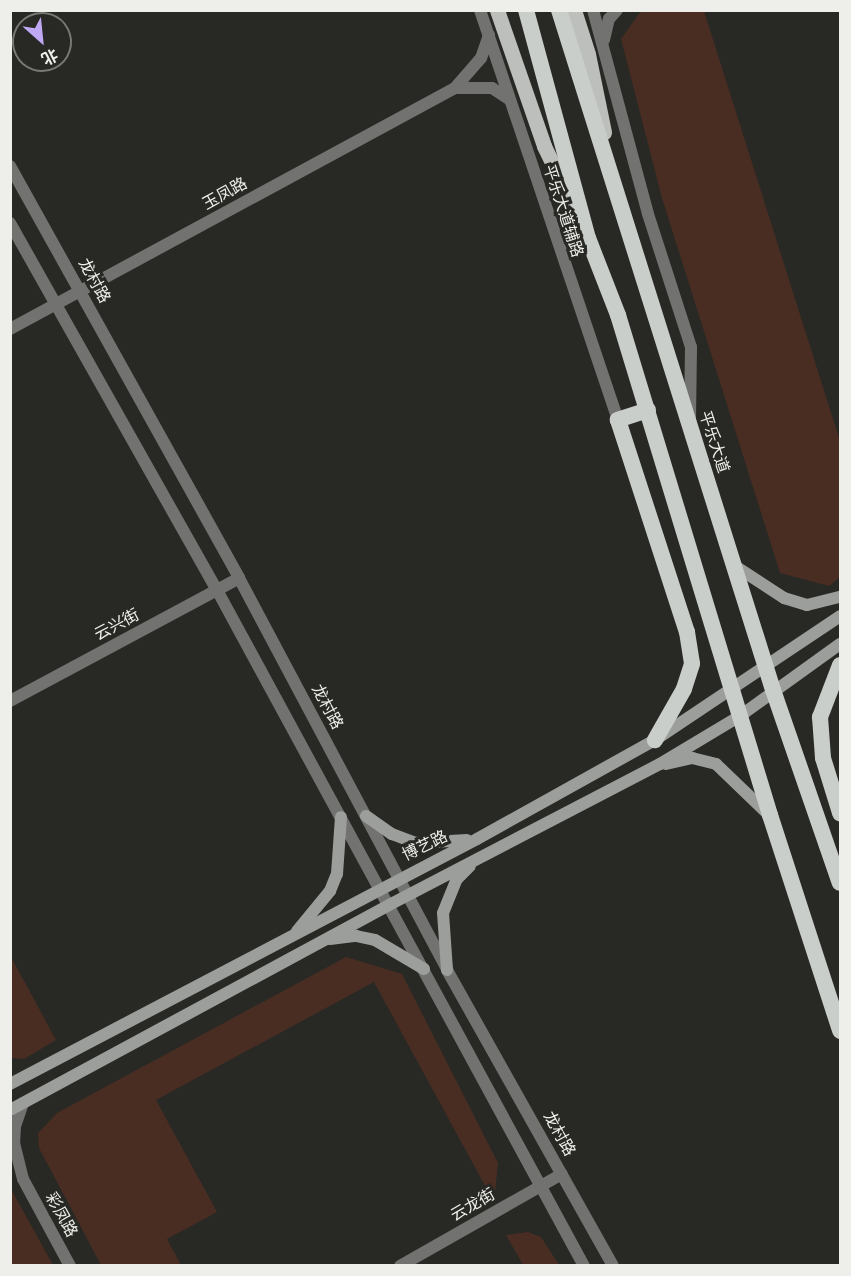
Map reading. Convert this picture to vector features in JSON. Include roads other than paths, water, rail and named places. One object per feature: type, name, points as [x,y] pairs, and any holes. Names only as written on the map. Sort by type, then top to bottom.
[{"type":"highway","points":[[526,10],[588,238],[648,410],[770,815],[840,1031]]},
{"type":"highway","name":"平乐大道","points":[[559,10],[773,690],[840,883]]},
{"type":"highway","points":[[648,410],[618,420],[691,645],[692,664],[684,689],[655,740]]},
{"type":"highway","points":[[840,665],[820,717],[823,758],[840,813]]},
{"type":"main road","points":[[497,10],[544,146],[588,238]]},
{"type":"main road","points":[[574,10],[588,54],[614,179]]},
{"type":"main road","points":[[735,566],[784,598],[807,604],[840,597]]},
{"type":"main road","name":"博艺路","points":[[11,1084],[291,937],[399,877],[477,839],[655,740],[733,691],[840,616]]},
{"type":"main road","name":"博艺路","points":[[10,1110],[388,905],[653,768],[740,716],[773,690],[840,644]]},
{"type":"main road","points":[[653,768],[692,758],[716,764],[770,815]]},
{"type":"main road","points":[[366,816],[392,834],[415,843],[477,839]]},
{"type":"main road","points":[[291,937],[330,891],[337,874],[341,817]]},
{"type":"main road","points":[[447,970],[443,913],[457,879],[477,858]]},
{"type":"main road","points":[[323,940],[356,936],[375,940],[424,969]]},
{"type":"street","name":"平乐大道辅路","points":[[480,10],[618,420]]},
{"type":"street","points":[[593,10],[604,40],[648,214],[691,347],[690,427]]},
{"type":"street","points":[[604,40],[609,19],[617,10]]},
{"type":"street","points":[[454,88],[481,58],[489,35]]},
{"type":"street","points":[[454,88],[492,88],[509,99]]},
{"type":"street","name":"玉凤路","points":[[10,329],[454,88]]},
{"type":"street","name":"龙村路","points":[[10,166],[239,578],[409,894],[447,970],[613,1266]]},
{"type":"street","points":[[10,224],[217,590],[584,1266]]},
{"type":"street","name":"云兴街","points":[[10,701],[239,578]]},
{"type":"street","points":[[23,1103],[15,1126],[14,1143],[23,1179]]},
{"type":"street","points":[[10,1169],[23,1179]]},
{"type":"street","name":"云龙街","points":[[400,1266],[562,1174]]},
{"type":"street","name":"彩凤路","points":[[23,1179],[70,1266]]}]
